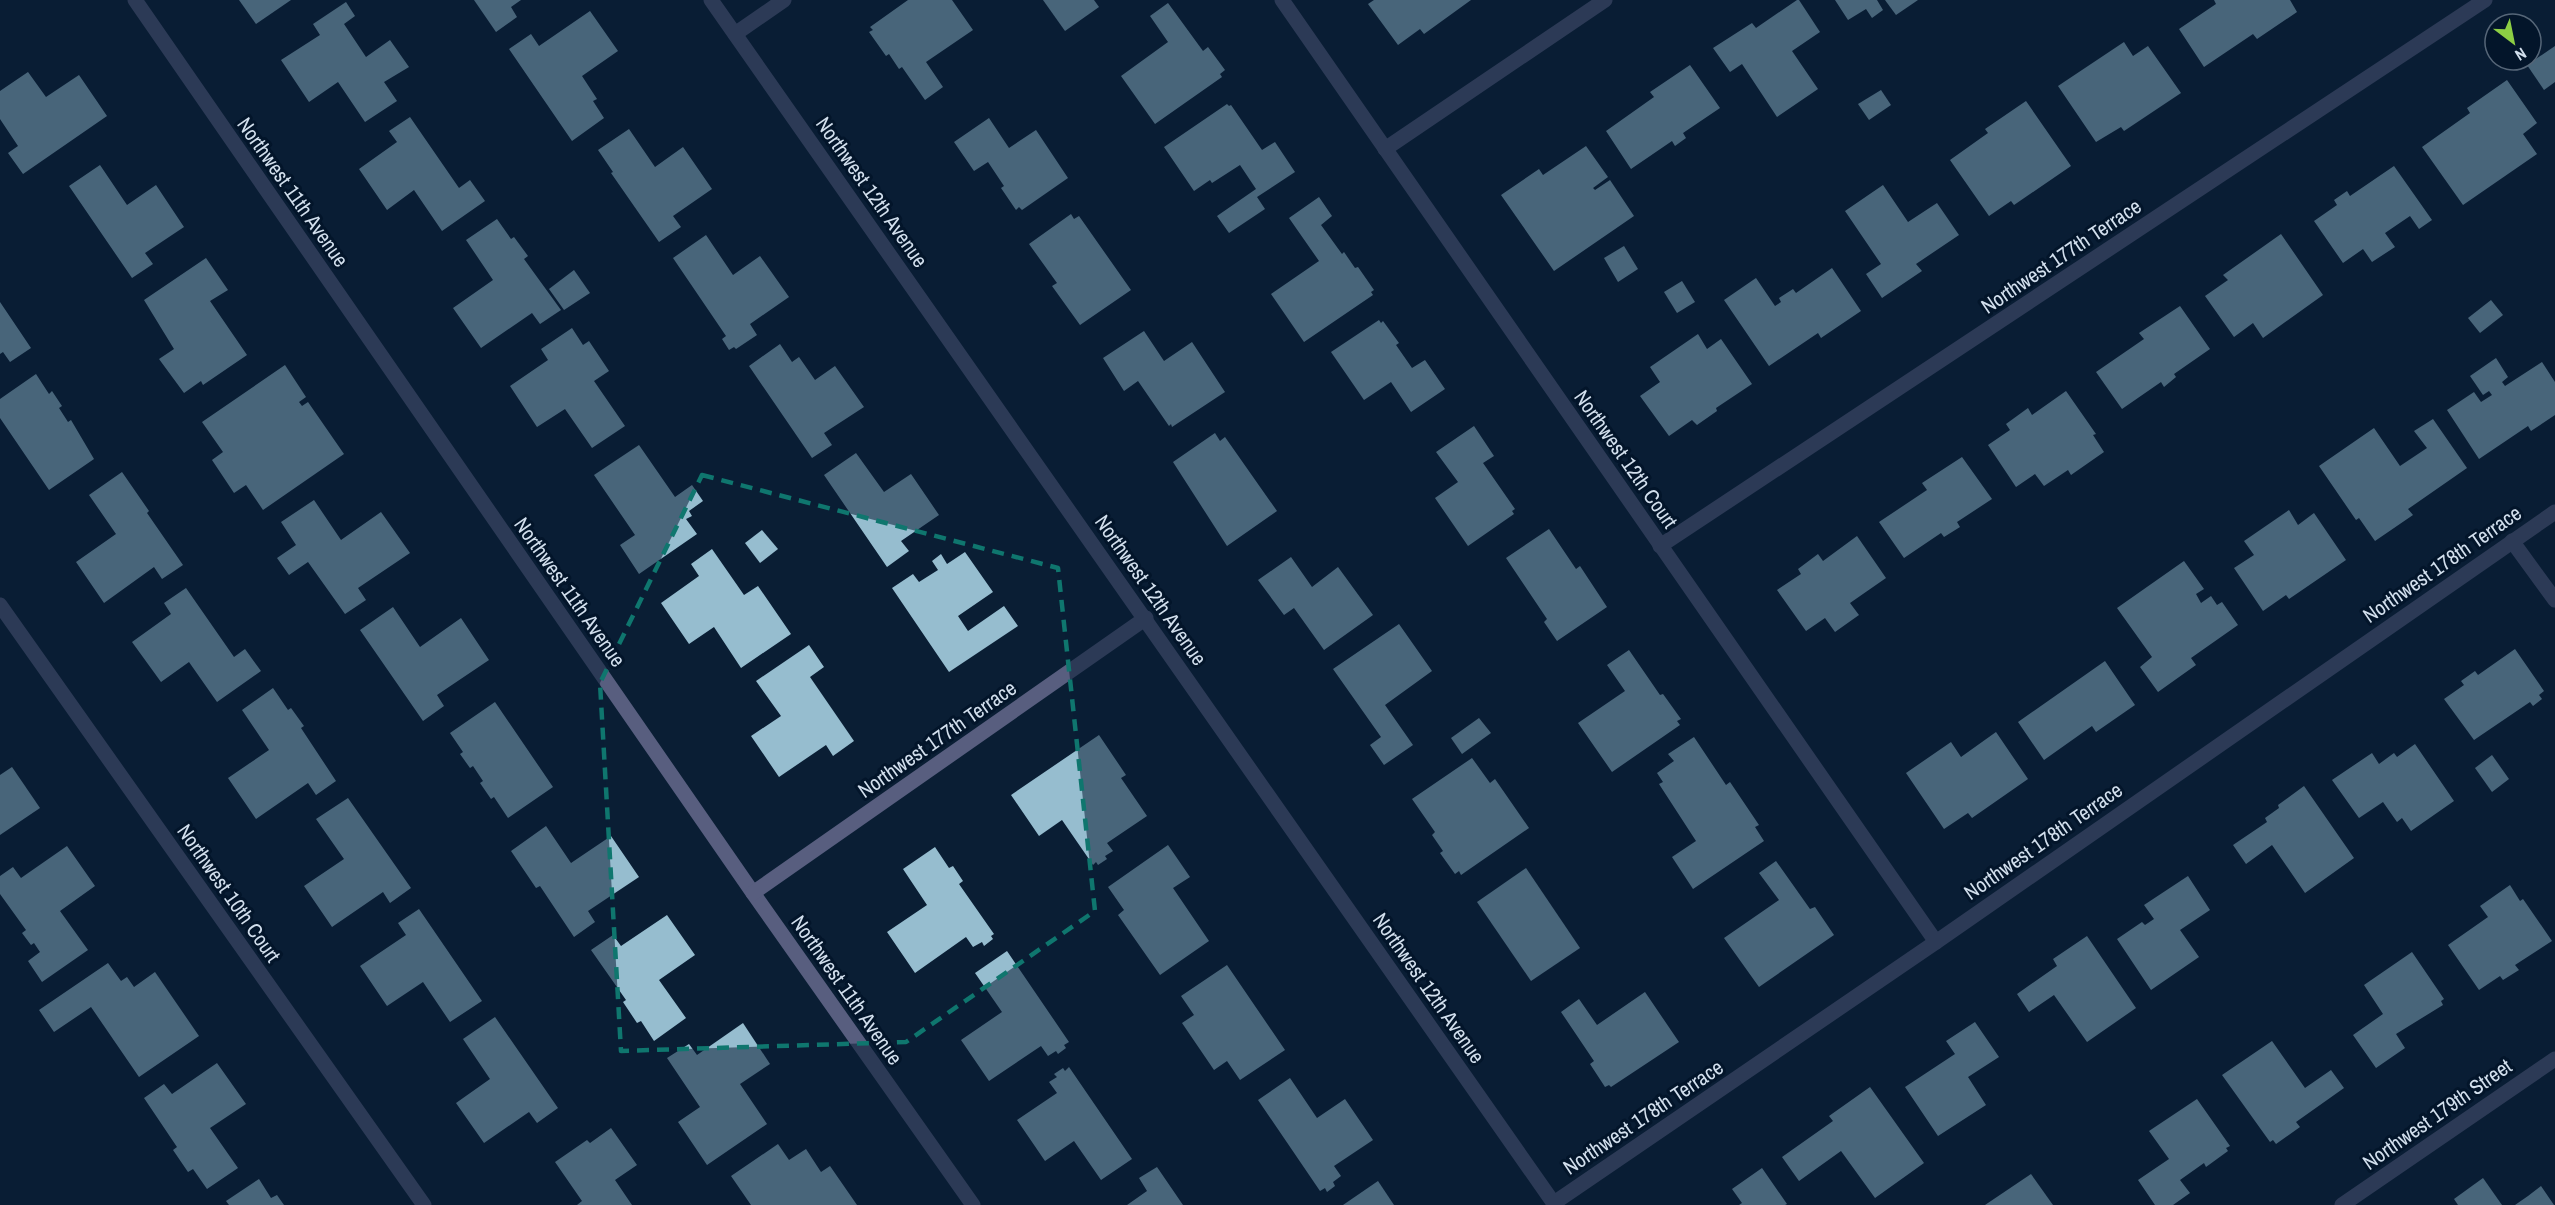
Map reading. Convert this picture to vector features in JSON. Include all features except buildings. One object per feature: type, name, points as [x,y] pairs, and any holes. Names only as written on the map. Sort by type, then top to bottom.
[{"type":"street","name":"Northwest 11th Avenue","points":[[135,0],[753,893],[973,1205]]},
{"type":"street","name":"Northwest 12th Avenue","points":[[711,0],[1555,1204]]},
{"type":"street","points":[[735,33],[784,0]]},
{"type":"street","name":"Northwest 12th Court","points":[[1282,0],[1936,942]]},
{"type":"street","points":[[1385,148],[1605,0]]},
{"type":"street","name":"Northwest 177th Terrace","points":[[1660,546],[2485,0]]},
{"type":"street","name":"Northwest 178th Terrace","points":[[1555,1204],[2555,512]]},
{"type":"street","points":[[2512,541],[2555,600]]},
{"type":"street","name":"Northwest 10th Court","points":[[0,605],[424,1205]]},
{"type":"street","name":"Northwest 177th Terrace","points":[[753,893],[1146,618]]},
{"type":"street","name":"Northwest 179th Street","points":[[2342,1205],[2555,1059]]},
{"type":"highlighted area","points":[[702,475],[1058,568],[1095,911],[906,1042],[621,1051],[600,683]]}]
